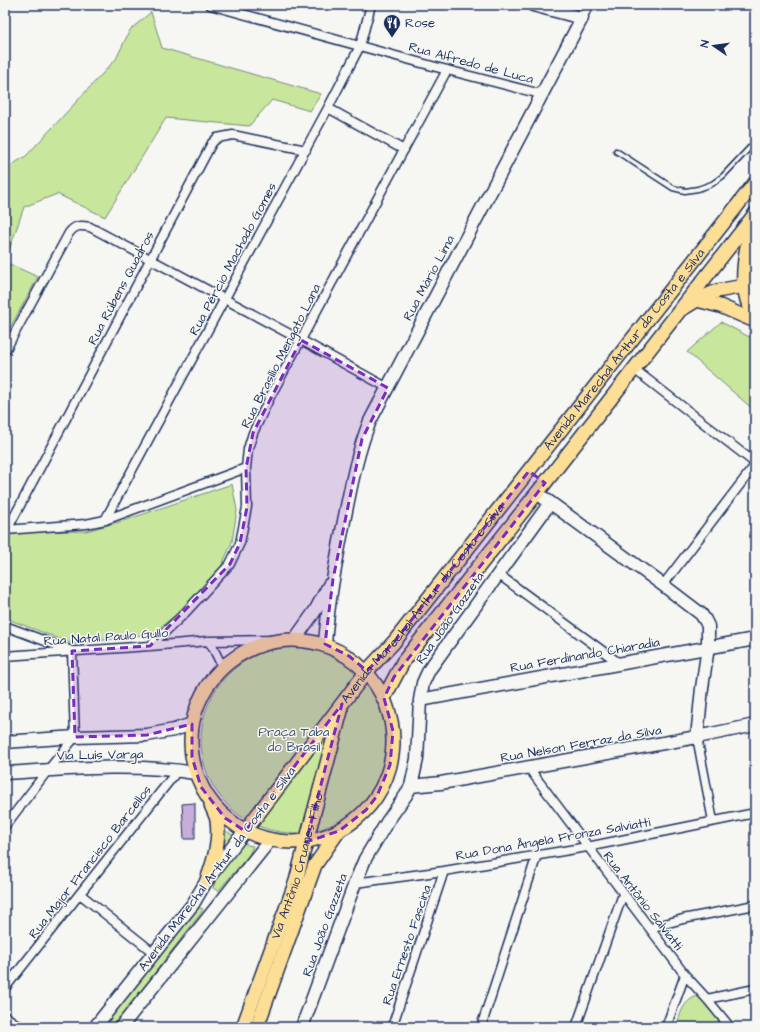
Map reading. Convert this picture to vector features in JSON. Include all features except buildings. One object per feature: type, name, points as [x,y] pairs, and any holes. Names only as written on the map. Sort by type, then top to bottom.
[{"type":"main road","name":"Avenida Marechal Arthur da Costa e Silva","points":[[245,831],[366,671],[394,642],[755,183]]},
{"type":"main road","name":"Avenida Marechal Arthur da Costa e Silva","points":[[384,698],[403,662],[755,214]]},
{"type":"main road","points":[[755,225],[747,244],[749,284],[746,301],[755,315]]},
{"type":"main road","points":[[677,312],[697,300],[717,291],[749,284]]},
{"type":"main road","points":[[697,300],[720,306],[755,321]]},
{"type":"main road","points":[[529,471],[541,488]]},
{"type":"main road","points":[[207,880],[218,841],[217,819],[209,800],[201,787],[196,773],[190,740],[192,724],[202,693],[222,666],[238,654],[256,645],[275,640],[295,639],[325,644],[349,656],[373,679],[384,698],[390,714],[393,731],[393,748],[385,781],[377,796],[366,810],[354,821],[328,836],[306,842],[270,840],[245,831],[225,818],[209,800]]},
{"type":"main road","points":[[349,656],[372,656],[385,651]]},
{"type":"main road","name":"Via Antônio Cruanes Filho","points":[[243,1027],[296,881],[343,703]]},
{"type":"main road","name":"Via Antônio Cruanes Filho","points":[[257,1027],[315,865],[339,831]]},
{"type":"main road","points":[[287,842],[296,854],[300,866]]},
{"type":"street","name":"Rua Alfredo de Luca","points":[[210,5],[541,94]]},
{"type":"street","name":"Rua Pércio Machado Gomes","points":[[105,520],[328,108],[360,46],[371,5]]},
{"type":"street","points":[[533,5],[582,18]]},
{"type":"street","name":"Rua Mário Lima","points":[[325,644],[333,579],[356,460],[362,439],[370,420],[589,5]]},
{"type":"street","name":"Rua Brasílio Mengato Lana","points":[[150,646],[184,614],[230,564],[240,543],[247,508],[246,468],[248,449],[253,433],[270,397],[448,70]]},
{"type":"street","points":[[328,108],[404,150]]},
{"type":"street","name":"Rua Rúbens Quadros","points":[[6,530],[212,143],[217,138],[233,136],[306,150]]},
{"type":"street","points":[[5,351],[69,232],[77,226],[83,225],[90,227],[388,388]]},
{"type":"street","points":[[634,369],[755,464],[664,585]]},
{"type":"street","points":[[6,530],[86,524],[105,520],[246,468]]},
{"type":"street","points":[[541,488],[550,503],[664,585],[700,614],[705,620],[708,626],[708,647],[697,737],[713,821]]},
{"type":"street","name":"Rua João Gazzeta","points":[[302,1027],[365,859],[411,786],[417,759],[420,700],[423,683],[429,670],[550,503]]},
{"type":"street","points":[[498,574],[619,663]]},
{"type":"street","name":"Rua Mário Lima","points":[[295,639],[315,611],[333,579]]},
{"type":"street","points":[[5,626],[72,651],[75,737],[5,826]]},
{"type":"street","name":"Rua Ferdinando Chiaradia","points":[[420,700],[755,639]]},
{"type":"street","name":"Rua Natal Paulo Gullo","points":[[5,656],[208,641],[275,640]]},
{"type":"street","points":[[208,641],[222,666]]},
{"type":"street","name":"Via Luís Varga","points":[[5,742],[75,737],[147,735],[174,730],[192,724]]},
{"type":"street","name":"Rua Nelson Ferraz da Silva","points":[[411,786],[441,784],[755,725]]},
{"type":"street","name":"Via Luís Varga","points":[[5,773],[139,767],[196,773]]},
{"type":"street","name":"Rua Antônio Salviatti","points":[[528,767],[685,975],[707,999],[726,1025]]},
{"type":"street","name":"Rua Major Francisco Barcellos","points":[[5,988],[178,770]]},
{"type":"street","name":"Rua Dona Ângela Fronza Salviatti","points":[[355,883],[444,871],[587,847],[755,813]]},
{"type":"street","name":"Avenida Marechal Arthur da Costa e Silva","points":[[96,1027],[193,904],[207,880],[245,831]]},
{"type":"street","name":"Avenida Marechal Arthur da Costa e Silva","points":[[121,1027],[270,840]]},
{"type":"street","points":[[481,1027],[537,855]]},
{"type":"street","name":"Rua Ernesto Fascina","points":[[392,1027],[444,871]]},
{"type":"street","points":[[200,892],[218,905]]},
{"type":"street","points":[[80,894],[154,953]]},
{"type":"street","points":[[576,1027],[623,894]]},
{"type":"street","points":[[650,928],[682,919],[755,905]]},
{"type":"street","points":[[666,1027],[685,975]]},
{"type":"street","points":[[707,999],[755,989]]},
{"type":"street","points":[[5,1016],[20,1027]]},
{"type":"lane","points":[[616,152],[673,188],[685,191],[698,189],[712,184],[723,176],[755,142]]},
{"type":"highlighted area","points":[[301,340],[388,388],[362,439],[333,579],[325,644],[349,656],[367,671],[394,642],[529,471],[545,483],[394,677],[384,698],[393,731],[390,765],[377,796],[366,810],[339,831],[306,842],[342,704],[245,831],[225,818],[201,787],[192,757],[192,724],[147,735],[75,737],[72,651],[150,646],[230,564],[240,543],[247,507],[246,468],[253,433]]},
{"type":"green space","points":[[151,12],[162,48],[321,94],[310,111],[272,100],[249,126],[166,118],[105,217],[57,194],[24,207],[5,262],[5,169],[26,156],[116,59],[130,30]]},
{"type":"green space","points":[[5,262],[38,277],[10,328],[5,327]]},
{"type":"green space","points":[[721,322],[755,340],[755,411],[687,352]]},
{"type":"green space","points":[[232,484],[237,510],[232,542],[221,567],[178,613],[152,634],[73,644],[5,618],[5,532],[86,531],[126,520]]},
{"type":"green space","name":"Praça Taba do Brasil","points":[[285,647],[303,647],[330,654],[346,663],[360,674],[371,688],[380,704],[387,731],[387,749],[380,776],[371,792],[360,806],[346,817],[330,826],[303,833],[285,833],[267,829],[250,822],[235,812],[222,799],[212,784],[205,767],[201,749],[201,731],[205,713],[212,696],[222,681],[235,668],[250,658],[267,651]]},
{"type":"green space","points":[[223,829],[248,845],[253,846],[249,855],[218,891],[213,888],[223,860]]},
{"type":"green space","points":[[198,907],[203,909],[201,913],[113,1027],[104,1027]]},
{"type":"green space","points":[[697,996],[702,998],[714,1008],[722,1027],[676,1027],[685,1005],[692,998]]},
{"type":"place","name":"Rose","points":[[392,38]]}]
